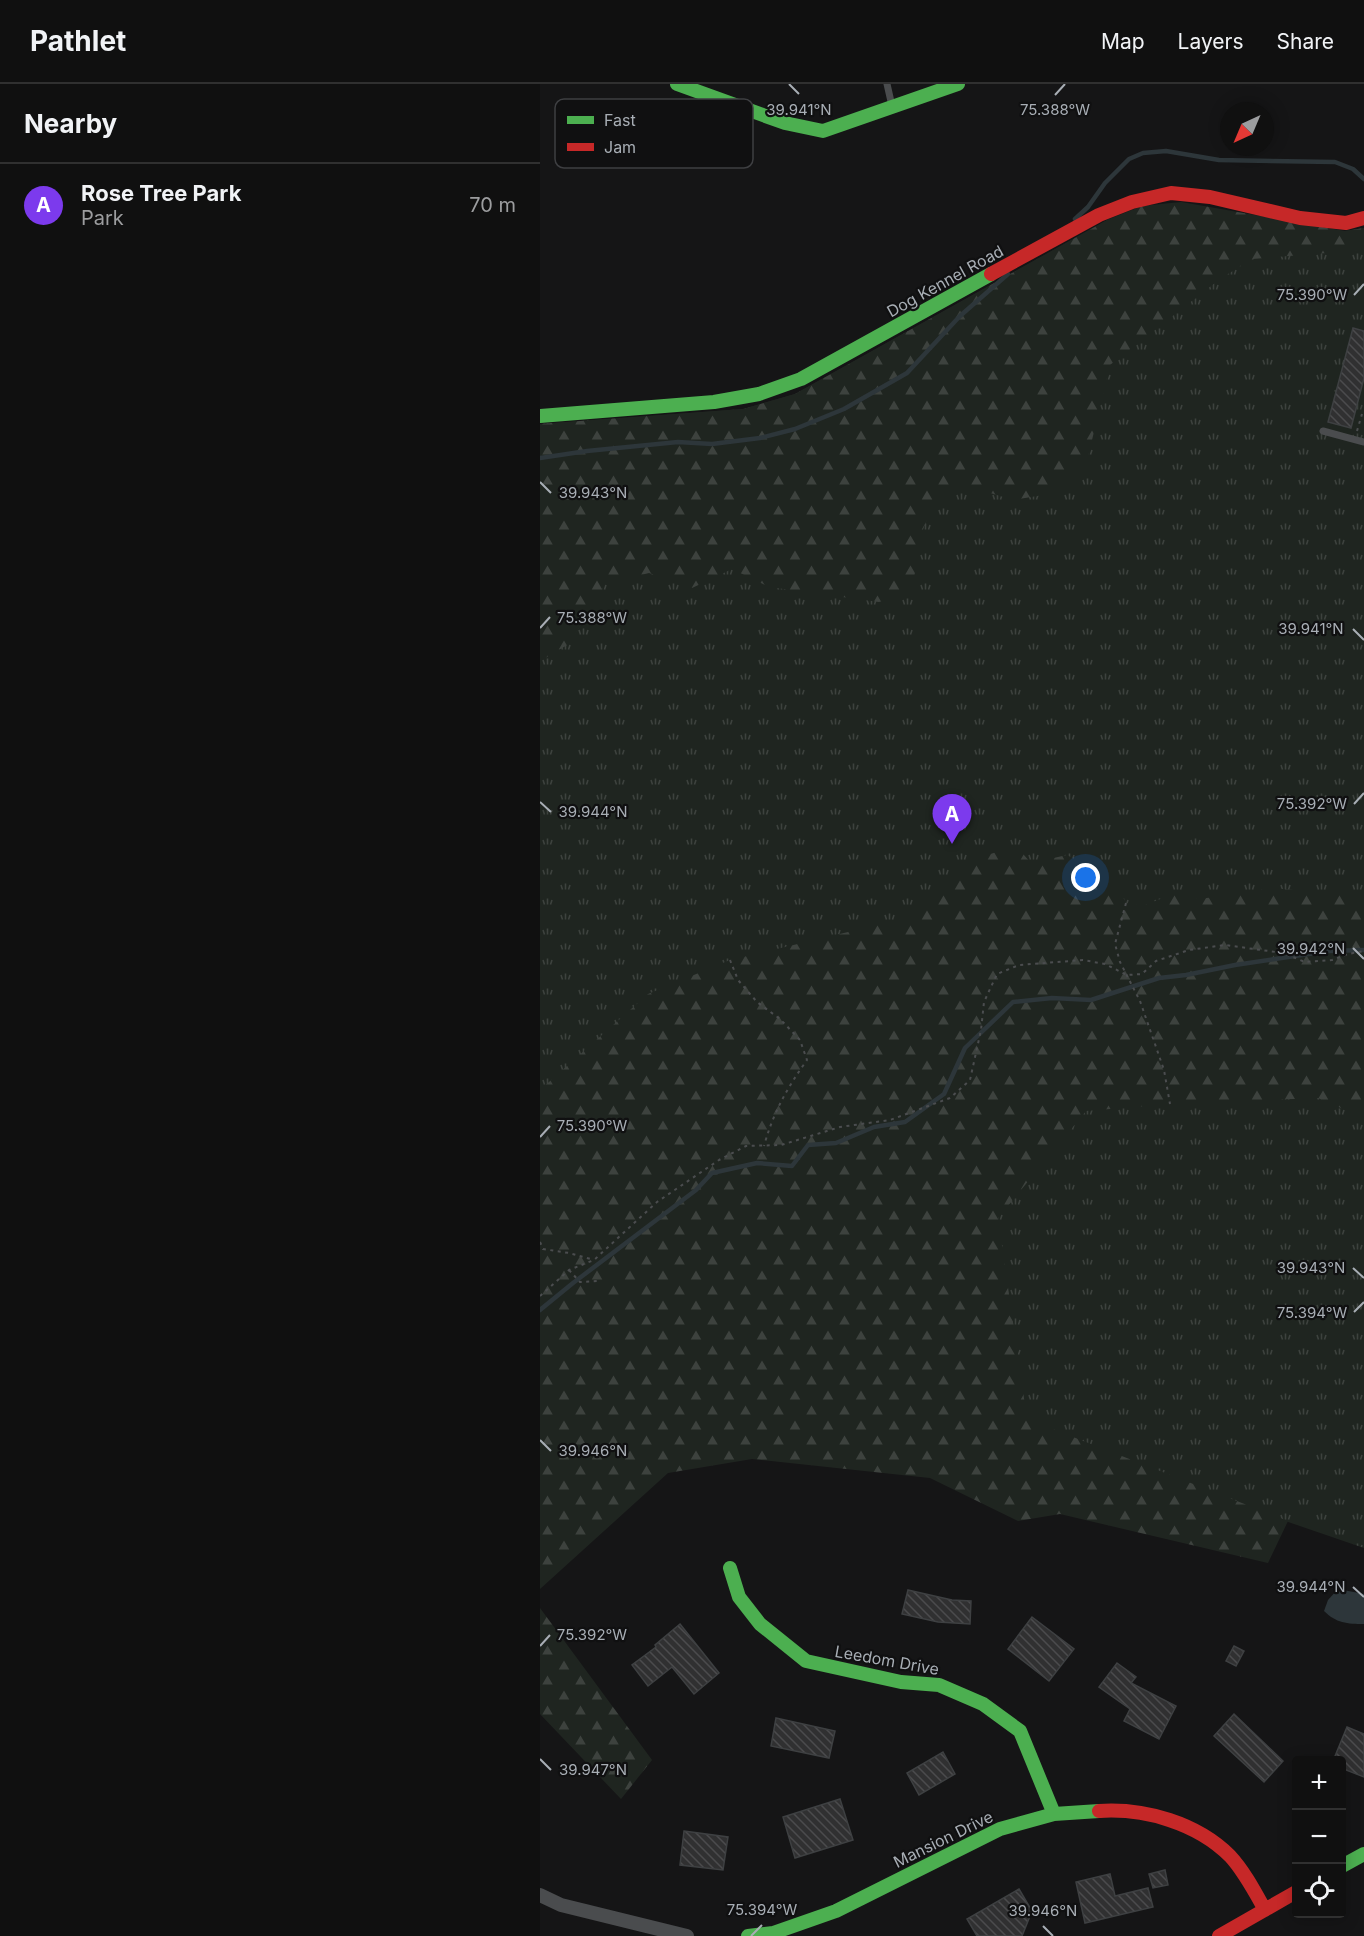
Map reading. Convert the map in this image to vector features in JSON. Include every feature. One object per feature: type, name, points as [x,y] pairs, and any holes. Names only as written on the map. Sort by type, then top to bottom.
[{"type":"street","points":[[677,84],[719,99]]},
{"type":"street","points":[[753,111],[785,123],[823,131],[958,84]]},
{"type":"street","name":"Dog Kennel Road","points":[[540,416],[714,402],[759,394],[801,378],[1100,215],[1132,202],[1171,193],[1210,197],[1300,218],[1346,223],[1364,218]]},
{"type":"street","name":"Leedom Drive","points":[[730,1568],[739,1597],[760,1624],[806,1661],[901,1682],[939,1685],[983,1704],[1020,1731],[1054,1814]]},
{"type":"street","name":"Mansion Drive","points":[[748,1936],[772,1933],[836,1911],[1000,1829],[1054,1814],[1120,1810],[1178,1822],[1207,1836],[1231,1857],[1264,1910]]},
{"type":"street","points":[[1345,1864],[1364,1854]]},
{"type":"street","points":[[1219,1936],[1292,1894]]},
{"type":"street","points":[[540,1895],[561,1905],[687,1936]]},
{"type":"lane","points":[[887,84],[892,108]]},
{"type":"lane","points":[[1323,431],[1364,442]]},
{"type":"path","points":[[1354,439],[1362,414]]},
{"type":"path","points":[[1126,903],[1114,944],[1120,962],[1140,1001],[1164,1070],[1170,1104]]},
{"type":"path","points":[[540,1296],[569,1270],[594,1260],[657,1202],[719,1160],[746,1146],[781,1144],[840,1127],[890,1120],[950,1098],[970,1080],[981,1030],[984,1002],[997,974],[1019,965],[1083,960],[1105,964],[1127,975],[1142,974],[1156,961],[1189,950],[1226,945],[1283,953],[1305,962],[1332,960],[1364,951]]},
{"type":"path","points":[[730,960],[738,980],[757,1002],[780,1019],[800,1040],[807,1060],[787,1088],[770,1123],[764,1146]]},
{"type":"path","points":[[540,1242],[543,1249],[594,1260]]},
{"type":"path","points":[[569,1270],[580,1282],[598,1281]]},
{"type":"green space","points":[[1181,202],[1345,231],[1364,228],[1364,250],[1252,259],[1220,279],[1110,365],[1086,465],[1055,493],[1013,500],[974,488],[953,490],[935,499],[922,532],[914,578],[901,596],[879,602],[769,587],[732,569],[692,588],[649,573],[605,584],[569,644],[540,661],[540,424],[743,409],[795,394],[1109,219],[1142,206]]},
{"type":"green space","points":[[1109,219],[1345,231],[1364,228],[1364,1548],[540,1265],[540,424],[743,409],[795,394]]},
{"type":"green space","points":[[1016,846],[1031,863],[1067,855],[1115,882],[1126,903],[1143,906],[1175,893],[1200,899],[1273,888],[1364,897],[1364,1118],[1318,1098],[1170,1104],[1086,1111],[998,1218],[1027,1419],[1288,1521],[1268,1563],[1060,1514],[1018,1521],[930,1478],[752,1459],[668,1473],[540,1589],[540,1090],[648,994],[730,960],[911,917],[927,898],[953,888],[968,861]]},
{"type":"green space","points":[[540,1608],[652,1760],[621,1799],[540,1714]]},
{"type":"shaded area","points":[[1338,1589],[1364,1594],[1364,1624],[1342,1622],[1324,1611],[1328,1600]]},
{"type":"building","points":[[1353,328],[1364,331],[1364,378],[1351,428],[1328,422]]},
{"type":"building","points":[[908,1590],[952,1600],[971,1601],[970,1624],[938,1622],[902,1614]]},
{"type":"building","points":[[1032,1617],[1074,1649],[1049,1681],[1008,1649]]},
{"type":"building","points":[[680,1624],[719,1673],[694,1694],[672,1667],[648,1686],[632,1665],[656,1647],[655,1645]]},
{"type":"building","points":[[1234,1646],[1244,1651],[1236,1666],[1226,1661]]},
{"type":"building","points":[[1117,1663],[1136,1677],[1131,1683],[1176,1706],[1159,1739],[1124,1721],[1130,1709],[1099,1687]]},
{"type":"building","points":[[1234,1714],[1283,1761],[1264,1782],[1214,1736]]},
{"type":"building","points":[[776,1718],[835,1731],[829,1758],[771,1746]]},
{"type":"building","points":[[1347,1727],[1364,1734],[1364,1777],[1346,1770],[1346,1756],[1335,1756]]},
{"type":"building","points":[[943,1752],[955,1774],[919,1795],[907,1773]]},
{"type":"building","points":[[840,1799],[853,1840],[795,1858],[783,1817]]},
{"type":"building","points":[[684,1831],[728,1837],[723,1870],[680,1865]]},
{"type":"building","points":[[1165,1870],[1168,1885],[1153,1888],[1149,1874]]},
{"type":"building","points":[[1110,1874],[1115,1896],[1148,1888],[1153,1907],[1085,1923],[1076,1882]]},
{"type":"building","points":[[1019,1889],[1032,1911],[1022,1936],[977,1936],[967,1919]]},
{"type":"waterway","points":[[1075,219],[1129,159],[1143,153],[1166,151],[1219,160],[1335,162],[1353,169],[1364,179]]},
{"type":"waterway","points":[[540,458],[678,442],[712,444],[760,438],[795,429],[844,409],[907,373],[960,316],[1008,274]]},
{"type":"waterway","points":[[540,1310],[696,1190],[712,1173],[757,1163],[792,1166],[808,1145],[836,1143],[874,1127],[905,1122],[944,1094],[965,1048],[1013,1002],[1052,998],[1091,1000],[1159,978],[1329,951],[1364,950]]},
{"type":"traffic: fast","points":[[677,84],[719,99]]},
{"type":"traffic: fast","points":[[753,111],[785,123],[823,131],[958,84]]},
{"type":"traffic: fast","points":[[540,416],[714,402],[759,394],[801,379],[991,274]]},
{"type":"traffic: fast","points":[[730,1568],[739,1597],[760,1624],[806,1661],[901,1682],[939,1685],[983,1704],[1020,1731],[1054,1814]]},
{"type":"traffic: fast","points":[[748,1936],[773,1933],[836,1911],[1000,1829],[1054,1814],[1099,1811]]},
{"type":"traffic: fast","points":[[1346,1864],[1364,1854]]},
{"type":"traffic: jam","points":[[991,274],[1099,215],[1132,202],[1171,193],[1210,197],[1300,218],[1346,223],[1364,218]]},
{"type":"traffic: jam","points":[[1099,1811],[1152,1815],[1186,1826],[1202,1835],[1217,1844],[1230,1856],[1249,1882],[1265,1910]]},
{"type":"traffic: jam","points":[[1219,1936],[1292,1894]]},
{"type":"place","name":"Rose Tree Park","points":[[952,844]]}]
